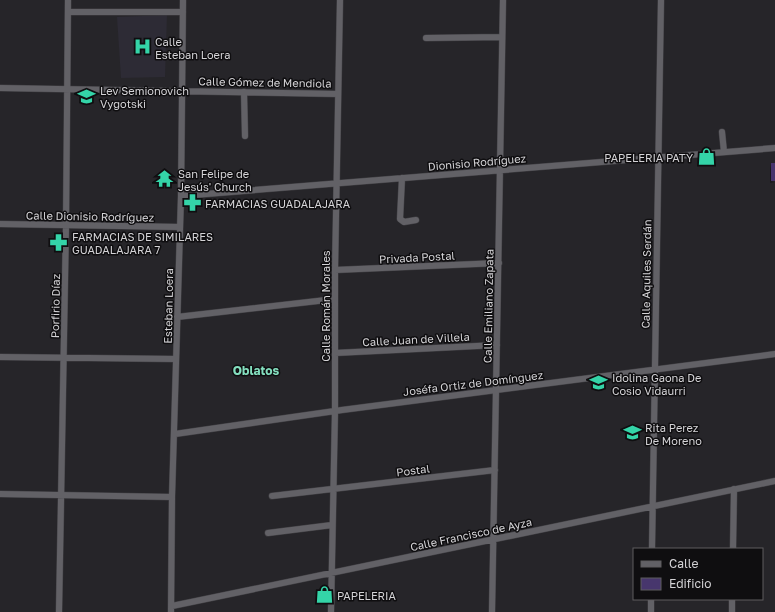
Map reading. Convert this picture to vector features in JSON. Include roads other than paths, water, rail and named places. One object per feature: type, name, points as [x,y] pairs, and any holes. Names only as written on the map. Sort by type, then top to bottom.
[{"type":"street","name":"Porfirio Díaz","points":[[59,612],[66,225],[68,0]]},
{"type":"street","name":"Esteban Loera","points":[[171,609],[172,497],[181,196],[183,0]]},
{"type":"street","name":"Calle Román Morales","points":[[331,612],[340,0]]},
{"type":"street","name":"Calle Emiliano Zapata","points":[[492,612],[503,0]]},
{"type":"street","name":"Calle Aquiles Serdán","points":[[652,548],[661,0]]},
{"type":"street","points":[[68,12],[183,12]]},
{"type":"street","points":[[426,38],[502,37]]},
{"type":"street","name":"Calle Gómez de Mendiola","points":[[0,88],[181,90],[338,94]]},
{"type":"street","points":[[244,92],[245,136]]},
{"type":"street","points":[[722,132],[724,152]]},
{"type":"street","name":"Dionisio Rodríguez","points":[[181,196],[775,148]]},
{"type":"street","points":[[402,178],[400,219],[404,222],[416,220]]},
{"type":"street","name":"Calle Dionisio Rodríguez","points":[[0,224],[180,227]]},
{"type":"street","name":"Privada Postal","points":[[335,270],[499,263]]},
{"type":"street","points":[[177,317],[335,300]]},
{"type":"street","name":"Calle Juan de Villela","points":[[335,353],[497,345]]},
{"type":"street","name":"Joséfa Ortiz de Domínguez","points":[[175,434],[335,411],[775,354]]},
{"type":"street","points":[[0,357],[176,359]]},
{"type":"street","name":"Postal","points":[[272,496],[495,470]]},
{"type":"street","name":"Calle Francisco de Ayza","points":[[171,609],[331,573],[775,481]]},
{"type":"street","points":[[733,548],[734,489]]},
{"type":"street","points":[[0,494],[172,497]]},
{"type":"street","points":[[268,533],[332,525]]},
{"type":"street","points":[[650,612],[651,600]]},
{"type":"street","points":[[732,600],[732,612]]},
{"type":"place","name":"Calle Esteban Loera","points":[[142,47]]},
{"type":"place","name":"Lev Semionovich Vygotski","points":[[87,96]]},
{"type":"place","name":"PAPELERIA PATY","points":[[706,157]]},
{"type":"place","name":"San Felipe de Jesús' Church","points":[[165,179]]},
{"type":"place","name":"FARMACIAS GUADALAJARA","points":[[192,203]]},
{"type":"place","name":"FARMACIAS DE SIMILARES GUADALAJARA 7","points":[[59,242]]},
{"type":"place","name":"Idolina Gaona De Cosio Vidaurri","points":[[599,383]]},
{"type":"place","name":"Rita Perez De Moreno","points":[[632,433]]},
{"type":"place","name":"PAPELERIA","points":[[324,595]]},
{"type":"district","name":"Oblatos","points":[[256,370]]}]
